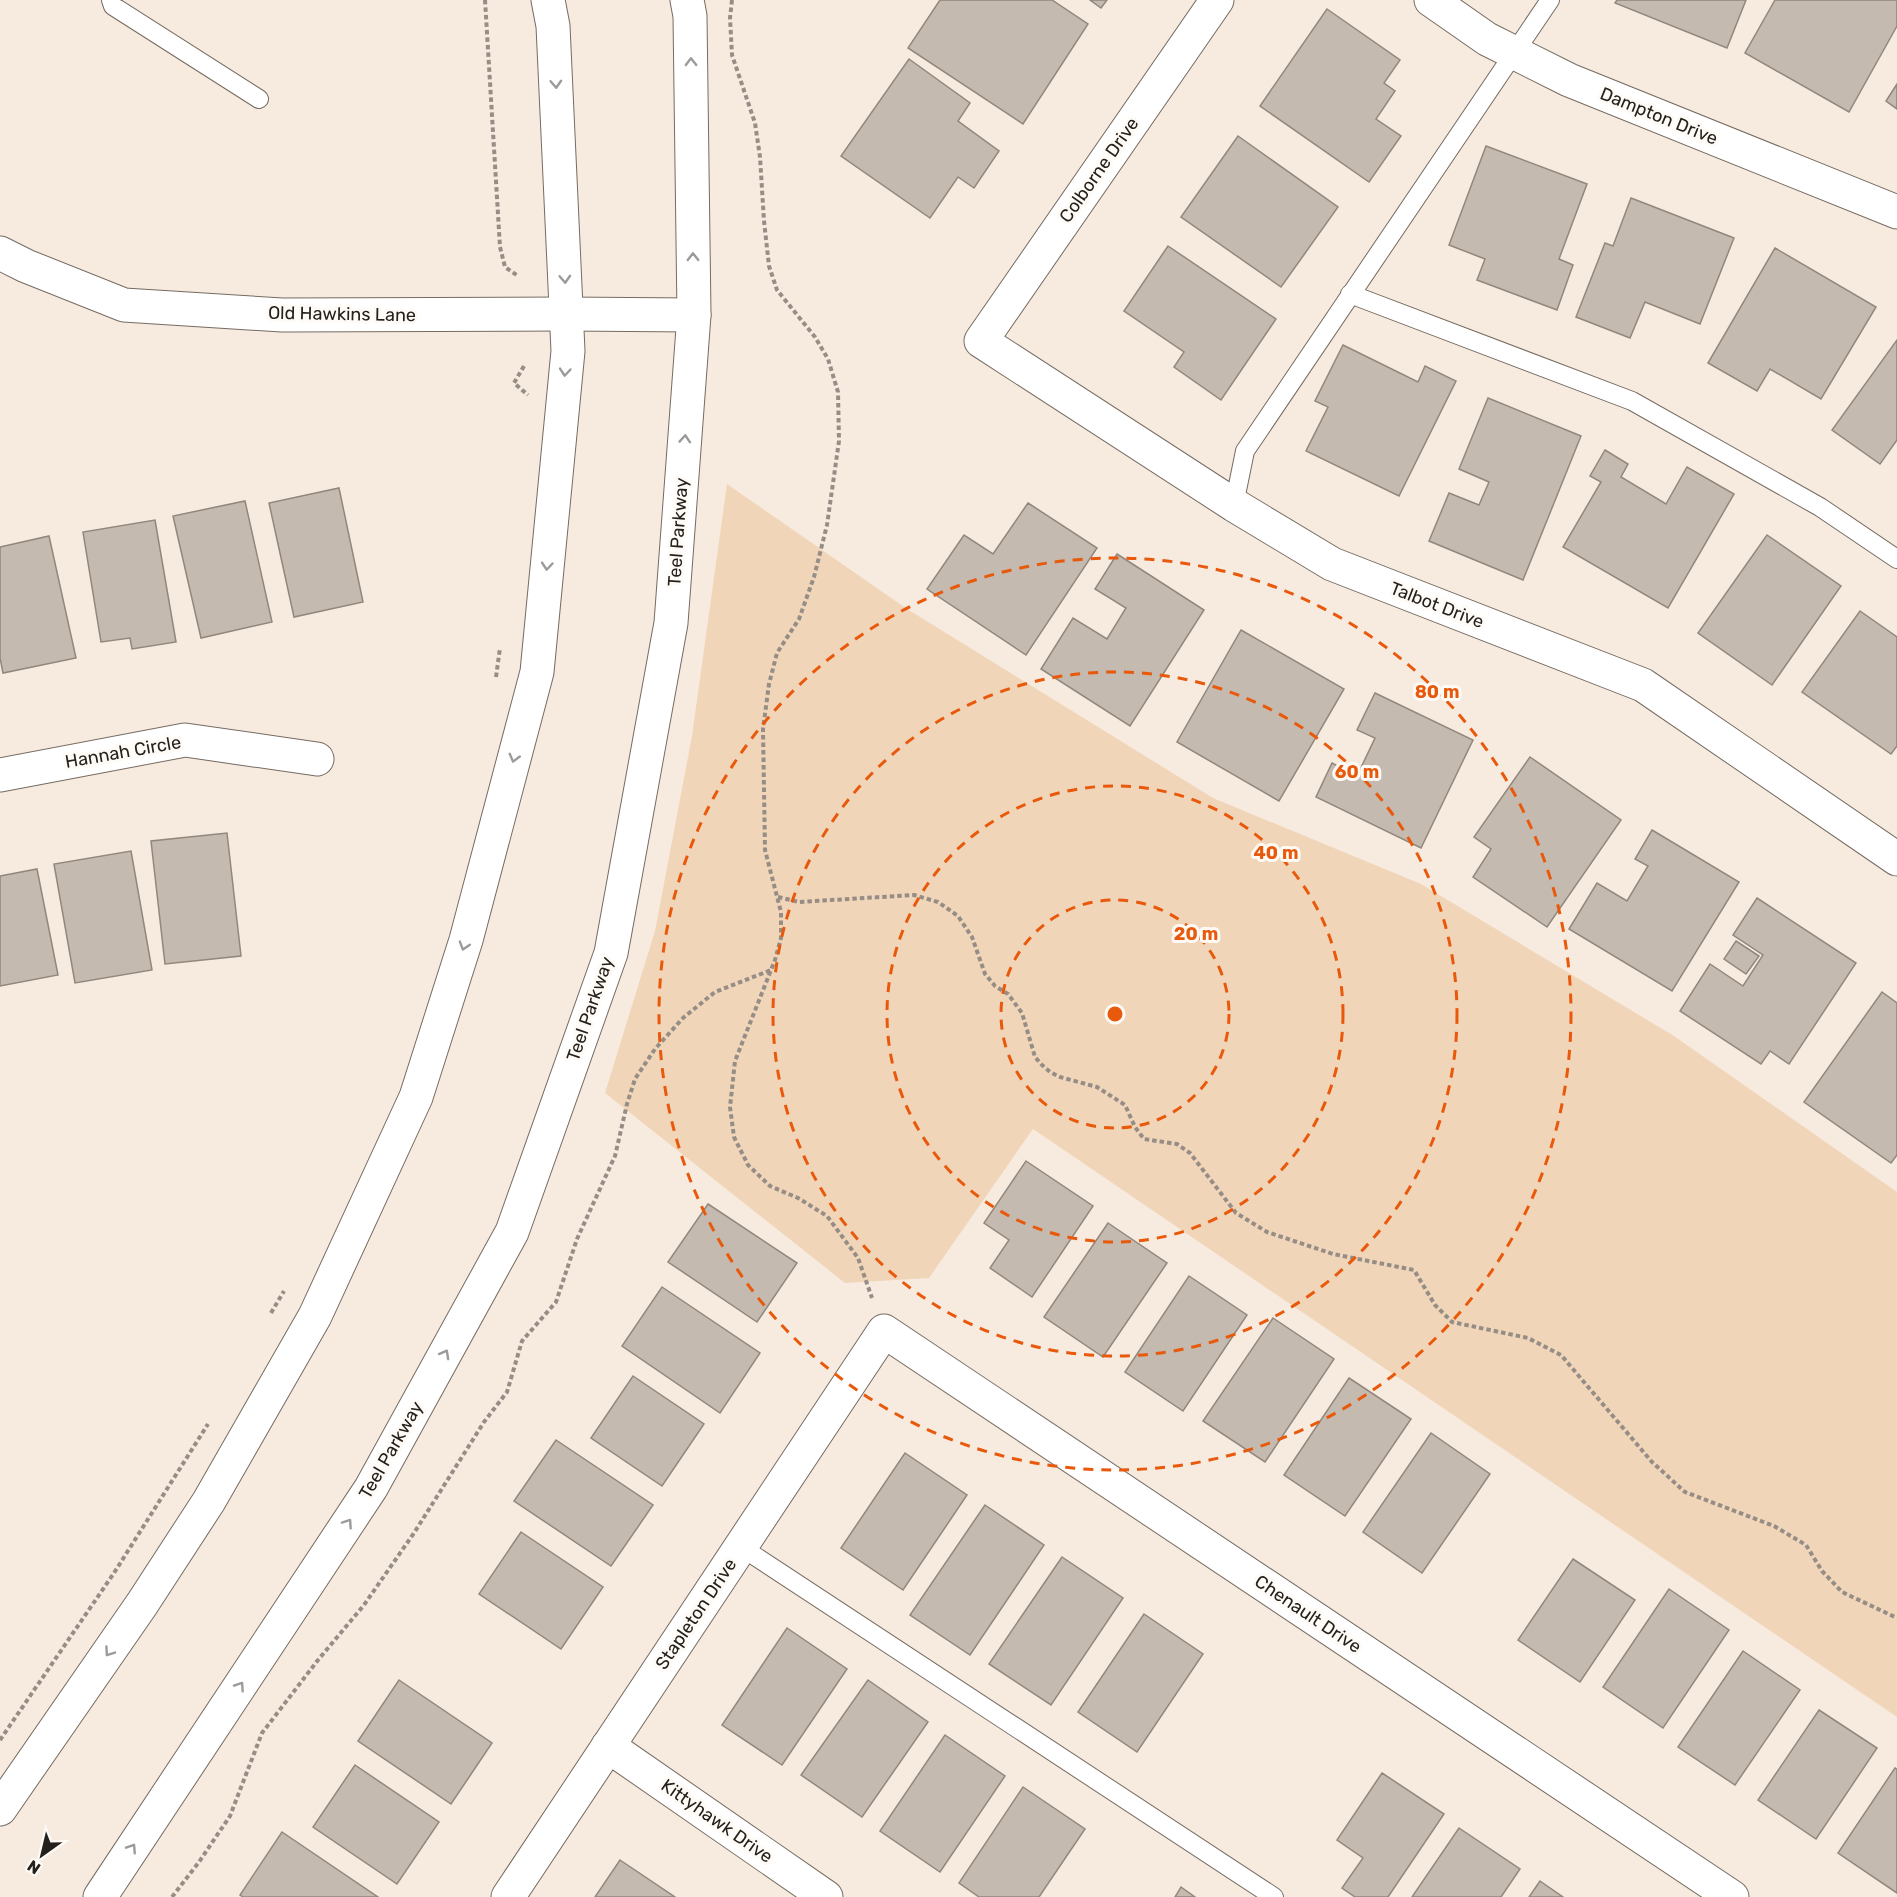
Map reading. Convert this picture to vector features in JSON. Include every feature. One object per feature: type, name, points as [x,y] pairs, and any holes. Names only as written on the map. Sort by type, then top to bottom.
[{"type":"street","points":[[0,1809],[142,1604],[209,1501],[315,1316],[416,1097],[466,940],[537,672],[568,351],[553,26],[548,0]]},
{"type":"street","name":"Teel Parkway","points":[[100,1897],[371,1488],[512,1232],[611,953],[671,623],[694,315],[690,16],[687,0]]},
{"type":"street","name":"Colborne Drive","points":[[981,341],[1217,0]]},
{"type":"street","name":"Dampton Drive","points":[[1431,0],[1487,39],[1569,80],[1897,212]]},
{"type":"street","name":"Old Hawkins Lane","points":[[0,253],[26,266],[124,304],[282,315],[694,315]]},
{"type":"street","name":"Talbot Drive","points":[[981,341],[1234,505],[1332,564],[1644,685],[1897,859]]},
{"type":"street","name":"Hannah Circle","points":[[0,775],[185,740],[317,759]]},
{"type":"street","name":"Stapleton Drive","points":[[508,1897],[884,1331]]},
{"type":"street","name":"Chenault Drive","points":[[884,1331],[1732,1897]]},
{"type":"street","name":"Kittyhawk Drive","points":[[608,1746],[826,1897]]},
{"type":"lane","points":[[111,0],[113,6],[259,99]]},
{"type":"lane","points":[[1234,505],[1245,451],[1550,0]]},
{"type":"lane","points":[[1350,294],[1632,401],[1820,507],[1897,559]]},
{"type":"lane","points":[[741,1547],[1274,1897]]},
{"type":"path","points":[[485,0],[500,246],[505,267],[518,276]]},
{"type":"path","points":[[732,0],[730,18],[732,55],[754,123],[760,157],[769,266],[777,290],[815,337],[828,359],[838,392],[839,441],[827,525],[814,577],[799,618],[777,653],[769,684],[763,729],[765,850],[781,912],[781,938],[771,970],[735,1061],[730,1107],[734,1137],[748,1165],[770,1186],[798,1198],[827,1216],[858,1258],[884,1331]]},
{"type":"path","points":[[524,366],[514,383],[530,397]]},
{"type":"path","points":[[495,679],[501,645]]},
{"type":"path","points":[[778,897],[799,902],[914,895],[938,902],[957,916],[972,937],[984,974],[995,986],[1008,994],[1022,1013],[1035,1057],[1042,1065],[1060,1077],[1097,1087],[1125,1105],[1135,1127],[1144,1139],[1177,1144],[1190,1153],[1236,1213],[1267,1232],[1333,1254],[1414,1270],[1435,1305],[1452,1322],[1528,1338],[1561,1355],[1652,1462],[1685,1492],[1774,1526],[1806,1545],[1822,1571],[1842,1592],[1897,1618]]},
{"type":"path","points":[[172,1897],[230,1816],[262,1733],[364,1605],[414,1533],[484,1422],[507,1392],[522,1341],[556,1302],[577,1239],[615,1156],[635,1079],[655,1049],[683,1018],[716,992],[771,970]]},
{"type":"path","points":[[268,1320],[284,1290]]},
{"type":"path","points":[[0,1740],[114,1573],[210,1421]]},
{"type":"shaded area","points":[[727,484],[907,609],[1213,798],[1421,884],[1674,1036],[1897,1192],[1897,1717],[1033,1129],[929,1278],[845,1283],[605,1093],[655,931],[692,736]]},
{"type":"building","points":[[940,0],[1052,0],[1088,24],[1023,124],[908,48]]},
{"type":"building","points":[[1090,0],[1107,0],[1101,8]]},
{"type":"building","points":[[1617,0],[1746,0],[1727,48],[1615,3]]},
{"type":"building","points":[[1775,0],[1897,0],[1897,26],[1849,112],[1745,53]]},
{"type":"building","points":[[1327,9],[1400,60],[1384,83],[1395,91],[1376,119],[1401,136],[1369,182],[1260,106]]},
{"type":"building","points":[[909,59],[970,103],[958,121],[999,151],[974,188],[958,177],[930,218],[841,156]]},
{"type":"building","points":[[1897,84],[1897,109],[1886,101]]},
{"type":"building","points":[[1238,136],[1338,207],[1281,287],[1181,217]]},
{"type":"building","points":[[1486,146],[1587,184],[1559,259],[1573,265],[1557,310],[1477,280],[1485,259],[1449,245]]},
{"type":"building","points":[[1631,198],[1734,238],[1700,324],[1645,302],[1630,338],[1576,317],[1605,243],[1613,246]]},
{"type":"building","points":[[1168,246],[1276,319],[1221,400],[1174,367],[1184,352],[1124,311]]},
{"type":"building","points":[[1775,248],[1876,307],[1821,399],[1770,369],[1757,391],[1708,363]]},
{"type":"building","points":[[1897,340],[1897,440],[1880,464],[1832,430]]},
{"type":"building","points":[[1343,345],[1418,382],[1425,366],[1456,381],[1399,496],[1306,451],[1328,407],[1315,401]]},
{"type":"building","points":[[1488,398],[1581,436],[1523,580],[1429,541],[1449,493],[1479,505],[1489,482],[1459,469]]},
{"type":"building","points":[[1605,450],[1628,464],[1621,477],[1666,504],[1687,467],[1734,494],[1668,608],[1563,547],[1601,482],[1590,476]]},
{"type":"building","points":[[339,488],[363,602],[294,617],[269,503]]},
{"type":"building","points":[[245,501],[272,622],[201,638],[173,516]]},
{"type":"building","points":[[1028,503],[1097,548],[1026,655],[927,589],[964,535],[993,554]]},
{"type":"building","points":[[155,520],[176,642],[132,649],[130,638],[101,642],[83,532]]},
{"type":"building","points":[[1767,535],[1841,586],[1772,685],[1698,633]]},
{"type":"building","points":[[49,536],[76,658],[3,673],[0,658],[0,547]]},
{"type":"building","points":[[1117,554],[1204,610],[1130,726],[1041,669],[1073,618],[1107,639],[1126,608],[1095,589]]},
{"type":"building","points":[[1860,611],[1897,637],[1897,746],[1891,754],[1802,692]]},
{"type":"building","points":[[1241,630],[1344,689],[1279,801],[1177,742]]},
{"type":"building","points":[[1375,693],[1473,740],[1421,848],[1316,797],[1332,763],[1357,776],[1375,738],[1357,730]]},
{"type":"building","points":[[1530,757],[1621,820],[1547,927],[1473,877],[1491,849],[1474,837]]},
{"type":"building","points":[[1652,830],[1739,882],[1672,991],[1569,929],[1597,883],[1627,901],[1648,866],[1635,859]]},
{"type":"building","points":[[227,833],[241,956],[165,964],[151,841]]},
{"type":"building","points":[[131,851],[152,970],[75,983],[54,864]]},
{"type":"building","points":[[37,869],[58,975],[0,986],[0,876]]},
{"type":"building","points":[[1757,898],[1856,963],[1789,1064],[1770,1051],[1761,1064],[1680,1011],[1710,964],[1743,986],[1763,955],[1733,935]]},
{"type":"building","points":[[1736,941],[1759,956],[1746,974],[1724,959]]},
{"type":"building","points":[[1882,992],[1897,1003],[1897,1155],[1891,1163],[1804,1102]]},
{"type":"building","points":[[1026,1161],[1093,1206],[1032,1297],[990,1268],[1009,1240],[984,1223]]},
{"type":"building","points":[[708,1204],[797,1263],[757,1322],[668,1262]]},
{"type":"building","points":[[1108,1223],[1167,1263],[1103,1357],[1044,1317]]},
{"type":"building","points":[[1189,1276],[1247,1315],[1183,1411],[1125,1372]]},
{"type":"building","points":[[662,1287],[760,1353],[720,1413],[622,1346]]},
{"type":"building","points":[[1273,1318],[1334,1359],[1265,1462],[1203,1421]]},
{"type":"building","points":[[633,1376],[704,1424],[662,1486],[591,1438]]},
{"type":"building","points":[[1349,1378],[1411,1419],[1345,1516],[1284,1475]]},
{"type":"building","points":[[1431,1433],[1490,1474],[1422,1573],[1363,1532]]},
{"type":"building","points":[[556,1440],[653,1505],[611,1566],[514,1501]]},
{"type":"building","points":[[905,1453],[967,1495],[903,1590],[841,1548]]},
{"type":"building","points":[[985,1505],[1044,1545],[970,1655],[910,1615]]},
{"type":"building","points":[[521,1532],[603,1587],[561,1649],[479,1594]]},
{"type":"building","points":[[1062,1557],[1123,1598],[1051,1705],[989,1664]]},
{"type":"building","points":[[1573,1559],[1635,1600],[1580,1682],[1518,1640]]},
{"type":"building","points":[[1669,1589],[1729,1630],[1663,1728],[1603,1687]]},
{"type":"building","points":[[1144,1614],[1203,1654],[1137,1752],[1078,1712]]},
{"type":"building","points":[[787,1628],[847,1669],[782,1765],[722,1725]]},
{"type":"building","points":[[1743,1651],[1800,1690],[1735,1785],[1678,1747]]},
{"type":"building","points":[[399,1680],[492,1743],[451,1804],[358,1741]]},
{"type":"building","points":[[868,1680],[928,1722],[862,1817],[801,1775]]},
{"type":"building","points":[[1819,1710],[1877,1748],[1816,1839],[1758,1800]]},
{"type":"building","points":[[945,1735],[1005,1776],[940,1872],[880,1831]]},
{"type":"building","points":[[355,1765],[439,1822],[397,1884],[313,1827]]},
{"type":"building","points":[[1895,1768],[1897,1769],[1897,1893],[1838,1853]]},
{"type":"building","points":[[1382,1773],[1444,1814],[1388,1897],[1355,1897],[1342,1888],[1363,1858],[1337,1840]]},
{"type":"building","points":[[1023,1787],[1085,1829],[1039,1897],[979,1897],[959,1883]]},
{"type":"building","points":[[1459,1828],[1520,1869],[1501,1897],[1412,1897]]},
{"type":"building","points":[[282,1832],[378,1897],[243,1897],[240,1895]]},
{"type":"building","points":[[620,1860],[675,1897],[595,1897]]},
{"type":"building","points":[[1540,1881],[1563,1897],[1529,1897]]},
{"type":"building","points":[[1181,1887],[1195,1897],[1175,1897]]}]
